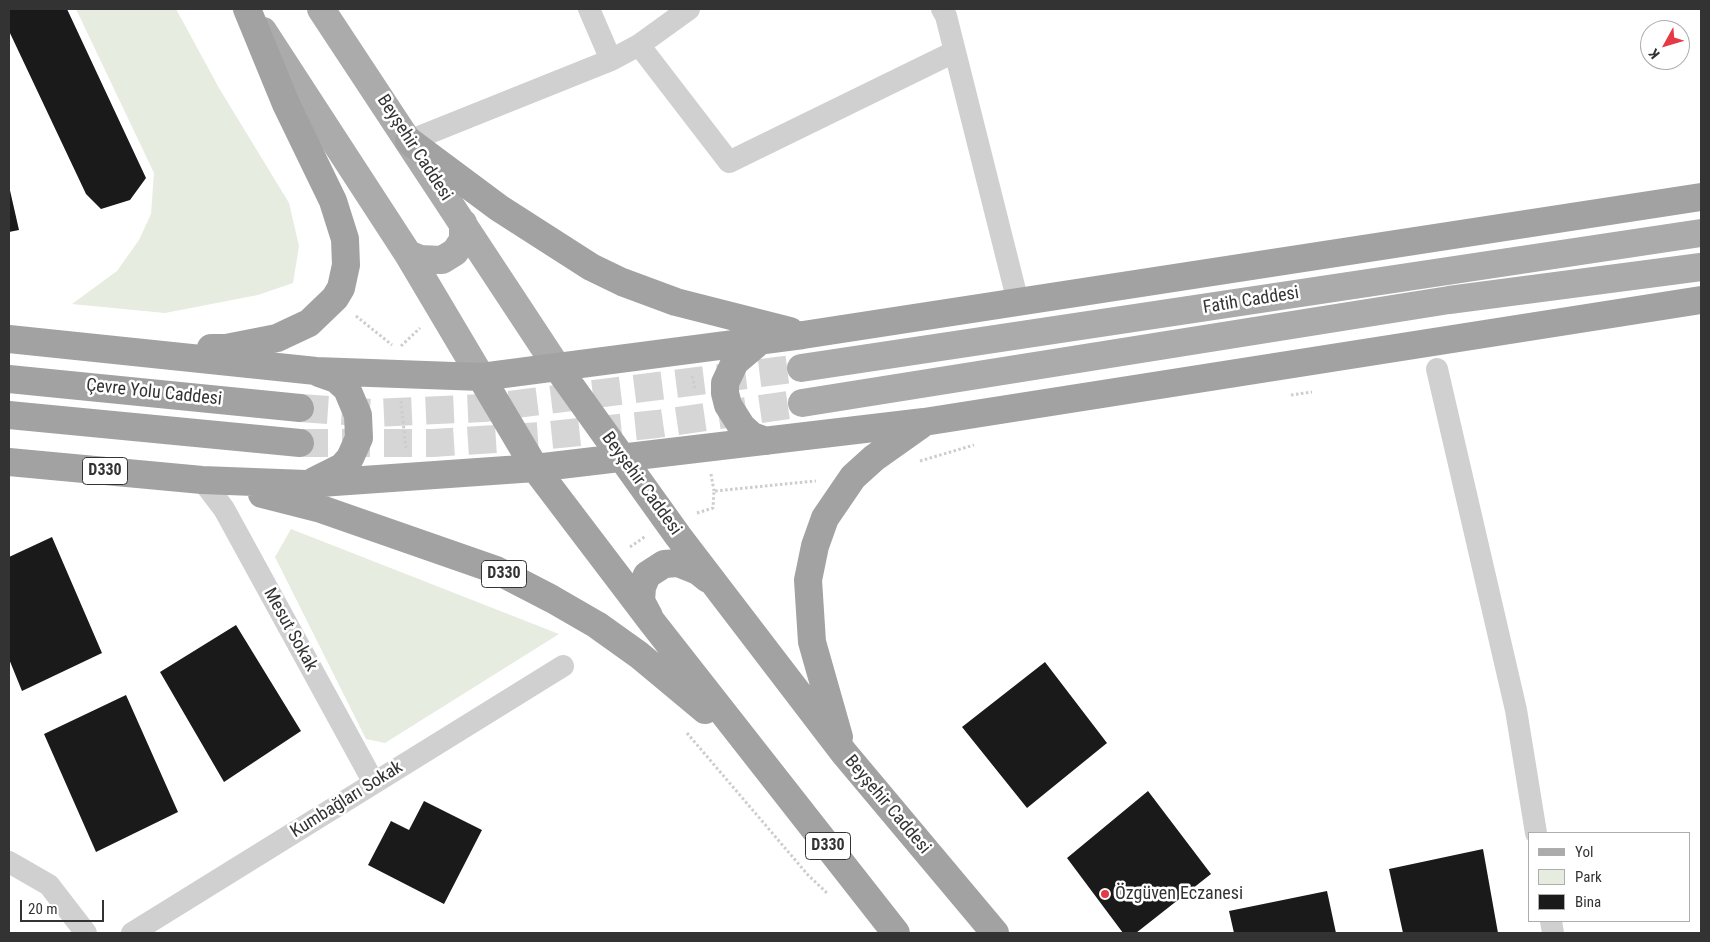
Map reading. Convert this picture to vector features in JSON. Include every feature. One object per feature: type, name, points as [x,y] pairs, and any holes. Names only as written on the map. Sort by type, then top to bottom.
[{"type":"highway","points":[[114,349],[226,348],[277,338],[309,323],[335,298],[341,288],[346,265],[345,239],[333,201],[286,104],[248,9]]},
{"type":"highway","points":[[409,141],[532,231],[591,267],[622,282],[676,302],[803,335]]},
{"type":"highway","points":[[9,339],[316,371],[481,377],[803,335],[1701,197]]},
{"type":"highway","points":[[202,480],[306,484],[409,478],[623,459],[924,422],[1701,300]]},
{"type":"highway","points":[[761,340],[735,362],[725,383],[725,393],[728,405],[742,427],[752,436],[766,441]]},
{"type":"highway","name":"Beyşehir Caddesi","points":[[556,367],[668,522],[844,753],[994,933]]},
{"type":"highway","points":[[306,484],[329,476],[342,467],[350,458],[359,438],[358,415],[347,389],[336,379],[316,371]]},
{"type":"highway","points":[[481,377],[535,468],[606,563],[759,759]]},
{"type":"highway","name":"Çevre Yolu Caddesi","points":[[9,379],[300,408]]},
{"type":"highway","name":"Çevre Yolu Caddesi","points":[[9,416],[300,444]]},
{"type":"highway","points":[[844,753],[812,642],[808,580],[816,546],[825,518],[853,478],[874,458],[924,422]]},
{"type":"highway","name":"D330","points":[[9,462],[202,480],[321,509],[496,570],[552,598],[597,625],[640,655],[759,759],[896,933]]},
{"type":"highway","points":[[652,622],[641,601],[642,587],[647,575],[664,564],[678,563],[698,571],[716,586]]},
{"type":"main road","points":[[248,9],[408,254],[481,377]]},
{"type":"main road","name":"Beyşehir Caddesi","points":[[321,9],[556,367]]},
{"type":"main road","points":[[408,254],[420,259],[442,260],[455,252],[463,240],[463,223]]},
{"type":"main road","name":"Fatih Caddesi","points":[[801,368],[1701,233]]},
{"type":"main road","name":"Fatih Caddesi","points":[[802,403],[1449,300],[1701,266]]},
{"type":"street","points":[[590,9],[611,60]]},
{"type":"street","points":[[409,141],[611,60],[640,45],[688,9]]},
{"type":"street","points":[[942,9],[946,16],[1018,302]]},
{"type":"street","points":[[640,45],[729,162],[954,52]]},
{"type":"street","points":[[1437,369],[1516,710],[1536,832]]},
{"type":"street","name":"Mesut Sokak","points":[[202,480],[224,509],[374,784]]},
{"type":"street","name":"Kumbağları Sokak","points":[[132,933],[563,666]]},
{"type":"street","points":[[9,862],[49,885],[86,933]]},
{"type":"path","points":[[335,298],[398,350],[398,375],[409,478]]},
{"type":"path","points":[[1285,396],[1314,392]]},
{"type":"path","points":[[919,462],[982,443]]},
{"type":"path","points":[[606,563],[668,522],[712,508],[714,491],[853,478]]},
{"type":"path","points":[[683,729],[697,742],[808,875],[834,901]]},
{"type":"green space","points":[[76,9],[176,9],[219,88],[289,203],[299,246],[293,283],[258,295],[165,313],[72,304],[117,271],[139,240],[151,214],[154,173]]},
{"type":"green space","points":[[291,529],[559,634],[385,743],[366,739],[275,557]]},
{"type":"building","points":[[9,9],[67,9],[146,178],[130,200],[101,209],[86,194],[9,31]]},
{"type":"building","points":[[9,186],[19,230],[9,232]]},
{"type":"building","points":[[52,537],[102,653],[22,691],[9,659],[9,557]]},
{"type":"building","points":[[236,625],[301,731],[224,782],[160,672]]},
{"type":"building","points":[[1045,662],[1107,743],[1027,808],[962,727]]},
{"type":"building","points":[[126,695],[178,812],[96,852],[44,734]]},
{"type":"building","points":[[1148,791],[1211,874],[1136,933],[1123,933],[1067,858]]},
{"type":"building","points":[[424,801],[482,830],[444,904],[368,865],[391,821],[409,830]]},
{"type":"building","points":[[1483,849],[1498,933],[1403,933],[1389,869]]},
{"type":"building","points":[[1327,891],[1336,933],[1234,933],[1229,911]]},
{"type":"tunnel","points":[[300,408],[373,413],[484,408],[801,368]]},
{"type":"tunnel","points":[[300,443],[433,443],[541,436],[657,424],[802,403]]},
{"type":"place","name":"Özgüven Eczanesi","points":[[1105,894]]}]
